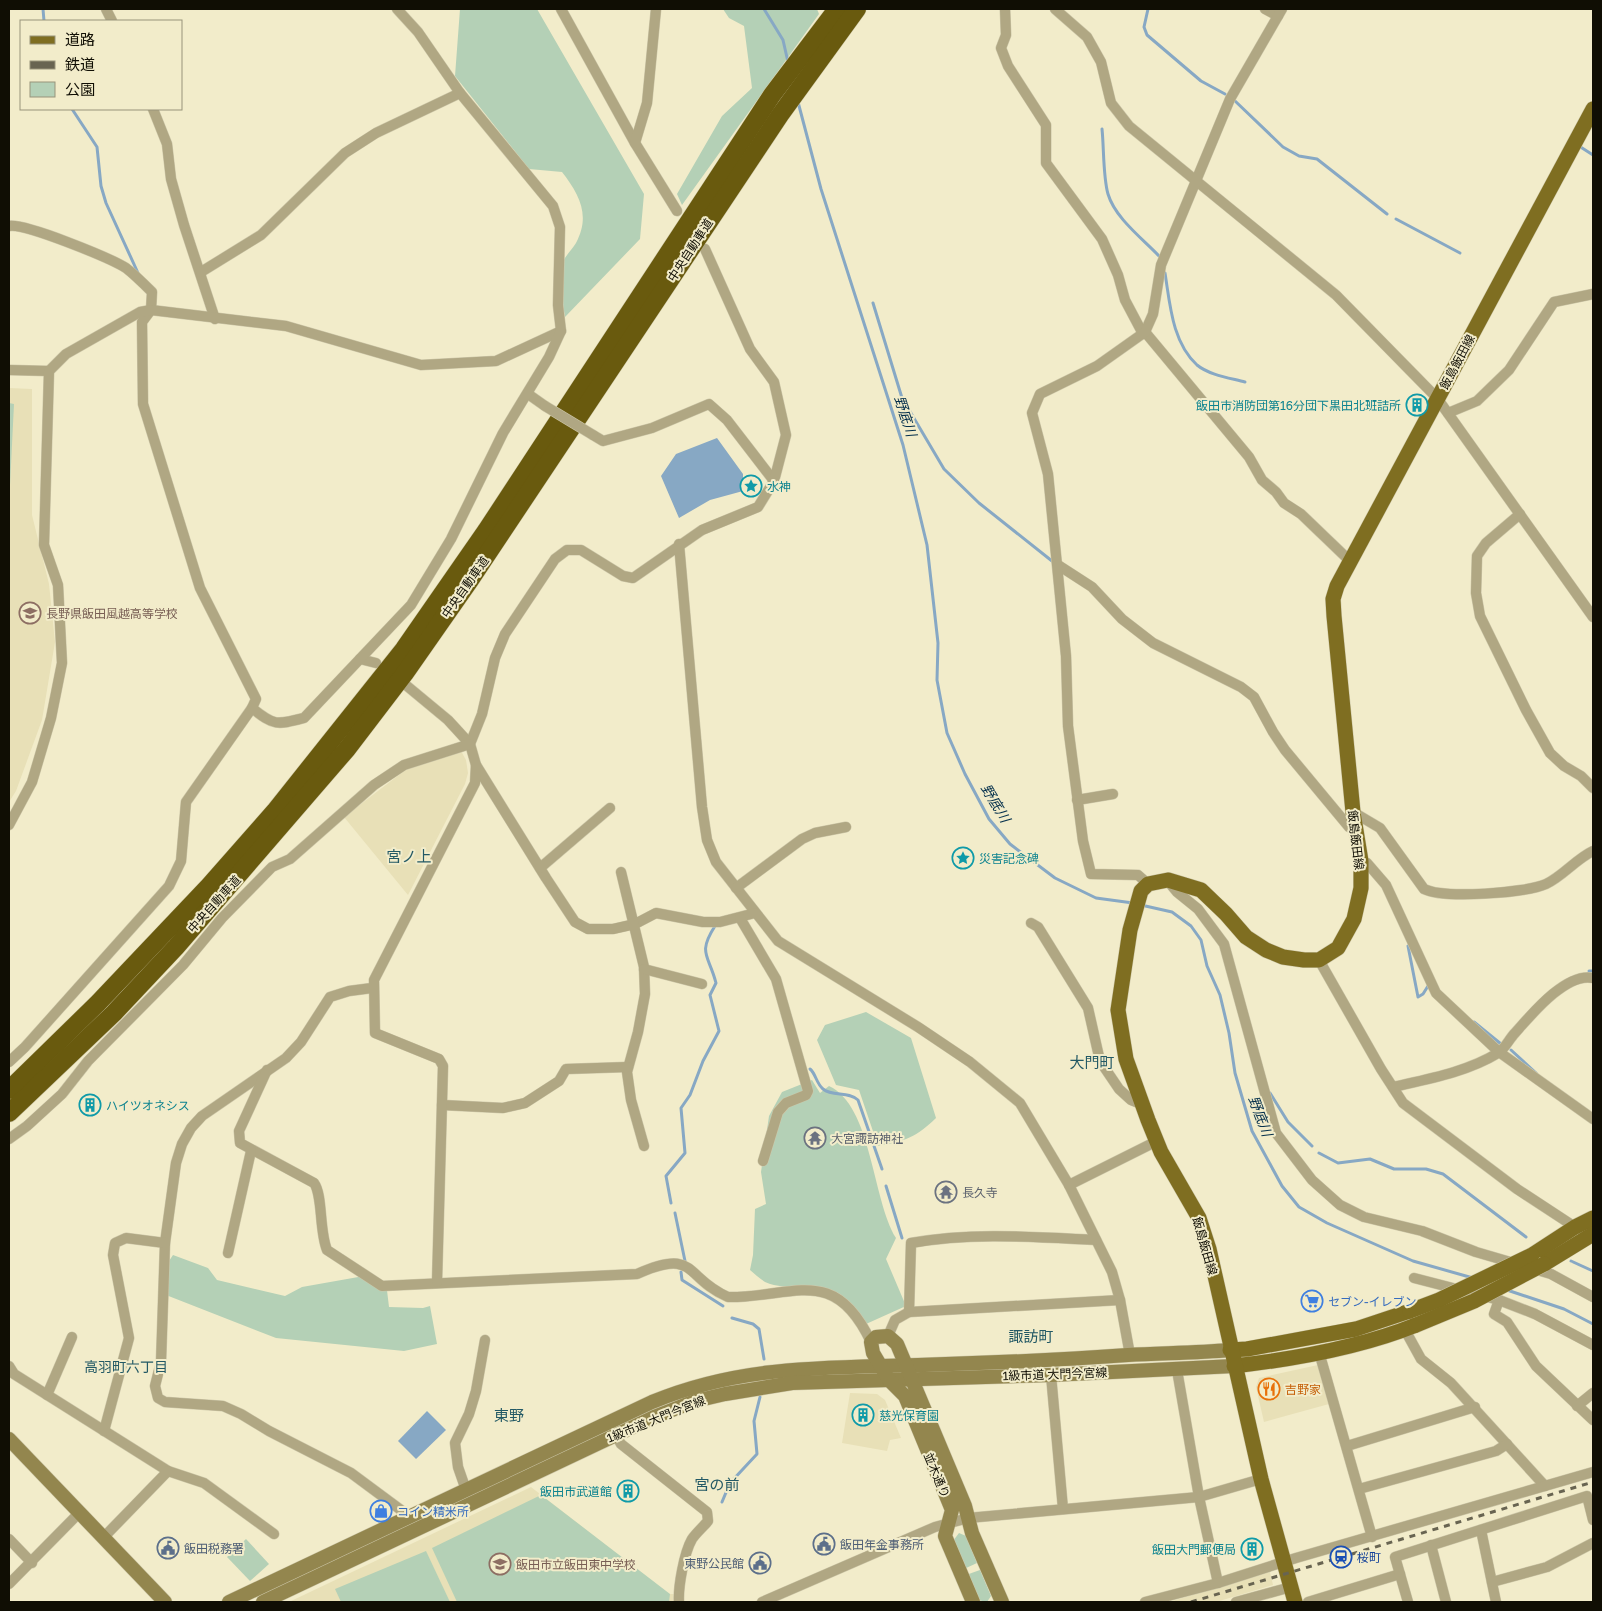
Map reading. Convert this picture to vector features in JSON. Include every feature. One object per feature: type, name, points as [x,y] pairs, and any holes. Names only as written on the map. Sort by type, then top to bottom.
[{"type":"highway","name":"中央自動車道","points":[[9,1090],[98,1003],[209,886],[281,803],[404,649],[486,531],[772,95],[837,9]]},
{"type":"highway","name":"中央自動車道","points":[[9,1114],[114,1013],[164,960],[245,870],[347,749],[405,673],[470,580],[780,114],[857,9]]},
{"type":"main road","name":"飯島飯田線","points":[[1318,960],[1338,948],[1354,919],[1361,888],[1361,861],[1353,812],[1333,599],[1337,586],[1593,109]]},
{"type":"main road","points":[[1145,887],[1168,880],[1201,890],[1246,937],[1266,950],[1283,957],[1318,960]]},
{"type":"main road","name":"飯島飯田線","points":[[1145,887],[1134,913],[1118,1010],[1126,1059],[1141,1104],[1157,1141],[1199,1218],[1209,1249],[1230,1350],[1261,1479],[1295,1602]]},
{"type":"main road","points":[[1234,1366],[1363,1343],[1410,1328],[1474,1301],[1538,1259],[1575,1227],[1593,1218]]},
{"type":"main road","points":[[1230,1350],[1247,1349],[1356,1329],[1439,1300],[1592,1236]]},
{"type":"street","points":[[252,708],[269,722],[285,723],[304,718],[411,605],[451,539],[503,433],[528,394],[562,331],[558,305],[560,227],[553,206],[460,93],[418,32],[397,9]]},
{"type":"street","points":[[561,9],[635,143],[677,211]]},
{"type":"street","points":[[635,143],[647,103],[656,9]]},
{"type":"street","points":[[1005,9],[1006,35],[1001,48],[1008,66],[1046,125],[1046,163],[1102,239],[1118,275],[1125,300],[1144,333],[1249,456],[1262,480],[1276,492],[1284,503],[1301,514],[1351,562]]},
{"type":"street","points":[[1055,9],[1087,37],[1101,62],[1108,92],[1118,113],[1129,126],[1336,294],[1438,398],[1593,616]]},
{"type":"street","points":[[1145,887],[1138,875],[1091,874],[1077,800],[1068,726],[1066,656],[1048,474],[1032,413],[1040,394],[1097,366],[1144,333],[1153,314],[1161,266],[1198,181],[1230,99],[1280,12],[1265,9]]},
{"type":"street","points":[[201,272],[261,235],[345,153],[376,133],[460,93]]},
{"type":"street","points":[[153,110],[167,144],[171,179],[215,318]]},
{"type":"street","points":[[9,226],[15,225],[33,229],[125,268],[152,292],[151,310],[142,322],[143,404],[200,588],[256,699],[252,708],[186,802],[181,861],[169,886],[9,1062]]},
{"type":"street","points":[[470,744],[482,714],[495,658],[506,634],[555,559],[567,550],[581,550],[623,576],[633,578],[679,544],[702,530],[758,507],[774,481],[786,436],[774,382],[750,349],[705,249]]},
{"type":"street","points":[[1448,413],[1477,401],[1509,370],[1554,302],[1593,294]]},
{"type":"street","points":[[9,825],[32,782],[51,718],[62,663],[58,585],[44,544],[49,371],[66,354],[140,312],[151,310],[286,326],[421,365],[496,361],[562,331]]},
{"type":"street","points":[[9,370],[49,371]]},
{"type":"street","points":[[528,394],[603,441],[652,428],[709,404],[727,420],[774,481]]},
{"type":"street","points":[[1520,514],[1486,543],[1477,556],[1476,593],[1480,616],[1526,710],[1550,753],[1564,766],[1581,776],[1593,788]]},
{"type":"street","points":[[679,544],[704,826],[716,862],[778,941],[851,984],[970,1062],[1020,1103],[1069,1185],[1112,1272],[1120,1300],[1130,1355]]},
{"type":"street","points":[[1058,565],[1092,587],[1122,619],[1153,643],[1241,686],[1254,697],[1285,750],[1349,827],[1356,831]]},
{"type":"street","points":[[360,659],[376,663]]},
{"type":"street","points":[[407,686],[448,720],[470,744],[476,764],[540,868],[576,922],[588,929],[613,929],[635,924],[656,913],[703,922],[740,918],[755,913]]},
{"type":"street","points":[[9,1139],[27,1126],[62,1094],[88,1061],[184,965],[222,918],[272,867],[290,860],[374,785],[404,765],[470,744]]},
{"type":"street","points":[[437,1282],[443,1066],[439,1059],[375,1033],[372,988],[374,980],[412,903],[475,783],[476,764]]},
{"type":"street","points":[[1077,800],[1113,794]]},
{"type":"street","points":[[540,868],[610,808]]},
{"type":"street","points":[[1353,812],[1380,828],[1424,889],[1432,893],[1450,895],[1527,889],[1546,884],[1593,851]]},
{"type":"street","points":[[736,888],[802,839],[815,833],[846,827]]},
{"type":"street","points":[[1361,861],[1367,863],[1386,885],[1436,993],[1499,1052],[1593,1119]]},
{"type":"street","points":[[621,872],[635,924],[644,969],[645,994],[638,1032],[628,1067],[631,1100],[644,1146]]},
{"type":"street","points":[[1168,880],[1177,892],[1198,909],[1224,944],[1276,1133],[1312,1180],[1340,1205],[1364,1217],[1422,1231],[1476,1252],[1551,1274],[1593,1297]]},
{"type":"street","points":[[740,918],[776,979],[808,1091],[806,1096],[786,1103],[778,1112],[762,1161]]},
{"type":"street","points":[[1031,924],[1038,927],[1088,1008],[1100,1061],[1119,1089],[1131,1100],[1141,1104]]},
{"type":"street","points":[[1318,960],[1403,1102],[1517,1189],[1592,1236]]},
{"type":"street","points":[[644,969],[702,984]]},
{"type":"street","points":[[1393,1087],[1446,1074],[1499,1052],[1551,995],[1566,984],[1588,977],[1593,978]]},
{"type":"street","points":[[372,988],[349,991],[330,997],[301,1042],[286,1058],[202,1116],[182,1144],[176,1162],[165,1242],[161,1362],[155,1386],[158,1398],[173,1404],[223,1406],[241,1414],[269,1431],[351,1473],[409,1516]]},
{"type":"street","points":[[442,1105],[503,1108],[525,1103],[559,1081],[566,1069],[628,1067]]},
{"type":"street","points":[[267,1070],[239,1131],[240,1143],[251,1151],[314,1183],[320,1196],[322,1231],[327,1250],[382,1286],[638,1274],[655,1265],[673,1263],[687,1266],[717,1293],[728,1297],[804,1289],[826,1294],[846,1305],[862,1323],[871,1342],[876,1337],[888,1336],[896,1320],[909,1312],[1120,1300]]},
{"type":"street","points":[[1069,1185],[1157,1141]]},
{"type":"street","points":[[228,1253],[251,1151]]},
{"type":"street","points":[[909,1312],[911,1243],[945,1237],[1000,1236],[1096,1240]]},
{"type":"street","points":[[104,1431],[129,1338],[113,1255],[115,1243],[126,1238],[165,1242]]},
{"type":"street","points":[[1414,1278],[1499,1300],[1535,1314],[1593,1345]]},
{"type":"street","points":[[1499,1300],[1494,1314],[1507,1322],[1536,1366],[1593,1420]]},
{"type":"street","points":[[1410,1328],[1421,1359],[1451,1383],[1475,1407],[1545,1486]]},
{"type":"street","name":"並木通り","points":[[888,1336],[897,1344],[910,1379],[920,1395],[1002,1602]]},
{"type":"street","points":[[47,1395],[72,1337]]},
{"type":"street","points":[[466,1490],[458,1466],[456,1443],[469,1414],[476,1391],[485,1340]]},
{"type":"street","name":"並木通り","points":[[871,1342],[873,1353],[889,1380],[905,1396],[952,1510],[946,1536],[973,1602]]},
{"type":"street","points":[[229,1602],[652,1402],[699,1385],[758,1372],[1230,1350]]},
{"type":"street","points":[[1319,1352],[1372,1537]]},
{"type":"street","points":[[9,1366],[14,1374],[168,1471],[204,1484],[274,1534]]},
{"type":"street","name":"1級市道 大門今宮線","points":[[263,1602],[616,1435],[696,1401],[745,1389],[792,1383],[1052,1375],[1234,1366]]},
{"type":"street","points":[[1177,1370],[1198,1497],[1218,1583]]},
{"type":"street","points":[[1052,1375],[1062,1510]]},
{"type":"street","points":[[1577,1406],[1593,1393]]},
{"type":"street","points":[[1347,1446],[1475,1407]]},
{"type":"street","points":[[616,1435],[621,1444],[707,1512],[708,1521],[692,1540],[688,1548],[680,1583],[679,1602]]},
{"type":"street","points":[[9,1439],[165,1602]]},
{"type":"street","points":[[1359,1489],[1496,1451],[1507,1444]]},
{"type":"street","points":[[103,1538],[168,1471]]},
{"type":"street","points":[[1146,1602],[1218,1583],[1283,1562],[1593,1472]]},
{"type":"street","points":[[762,1602],[935,1527],[968,1518],[1198,1497],[1261,1479]]},
{"type":"street","points":[[1408,1602],[1394,1558],[1587,1496],[1593,1520]]},
{"type":"street","points":[[9,1584],[79,1513]]},
{"type":"street","points":[[1481,1530],[1496,1602]]},
{"type":"street","points":[[9,1539],[32,1562]]},
{"type":"street","points":[[1492,1582],[1547,1567],[1593,1543]]},
{"type":"street","points":[[1431,1545],[1446,1602]]},
{"type":"street","points":[[1308,1602],[1400,1574]]},
{"type":"street","points":[[1236,1602],[1290,1587]]},
{"type":"shaded area","name":"長野県飯田風越高等学校","points":[[9,388],[32,389],[32,515],[49,584],[55,642],[42,720],[16,791],[9,802]]},
{"type":"shaded area","points":[[461,751],[466,760],[468,773],[465,784],[408,895],[344,817],[408,768]]},
{"type":"shaded area","points":[[1318,1365],[1329,1404],[1264,1422],[1256,1387],[1259,1378]]},
{"type":"shaded area","points":[[850,1393],[877,1394],[885,1400],[901,1438],[890,1440],[887,1451],[842,1443]]},
{"type":"shaded area","name":"飯田市立飯田東中学校","points":[[531,1487],[669,1594],[674,1594],[675,1602],[289,1602]]},
{"type":"shaded area","points":[[1270,1572],[1273,1585],[1216,1602],[1169,1602]]},
{"type":"green space","points":[[460,9],[537,9],[644,194],[640,239],[565,317],[560,271],[564,260],[576,243],[580,233],[583,223],[581,205],[573,188],[562,172],[529,169],[455,76]]},
{"type":"green space","points":[[723,9],[817,9],[819,14],[682,205],[677,194],[722,116],[752,88],[744,26],[729,18]]},
{"type":"green space","points":[[9,403],[14,404],[9,506]]},
{"type":"green space","points":[[866,1012],[911,1038],[936,1118],[910,1137],[878,1146],[859,1090],[836,1085],[817,1040],[825,1025]]},
{"type":"green space","points":[[812,1080],[820,1093],[829,1086],[843,1097],[854,1113],[870,1155],[881,1201],[896,1238],[886,1259],[906,1306],[866,1324],[850,1303],[838,1293],[821,1288],[774,1285],[765,1282],[750,1270],[753,1255],[755,1209],[766,1204],[761,1172],[769,1116],[782,1092]]},
{"type":"green space","points":[[173,1255],[208,1268],[217,1280],[285,1296],[302,1287],[364,1276],[386,1282],[389,1307],[423,1308],[430,1306],[437,1344],[404,1351],[276,1338],[166,1295],[169,1261]]},
{"type":"green space","name":"飯田市立飯田東中学校","points":[[541,1495],[670,1594],[669,1602],[457,1602],[432,1548]]},
{"type":"green space","points":[[959,1533],[966,1536],[977,1563],[964,1569],[953,1541]]},
{"type":"green space","points":[[246,1539],[269,1564],[250,1581],[227,1557]]},
{"type":"green space","points":[[426,1551],[450,1602],[341,1602],[335,1589]]},
{"type":"green space","points":[[980,1570],[991,1596],[987,1602],[978,1600],[966,1575]]},
{"type":"water","points":[[717,438],[743,474],[743,491],[710,500],[679,518],[661,476],[676,454]]},
{"type":"water","points":[[427,1411],[446,1430],[416,1459],[398,1441]]},
{"type":"waterway","points":[[43,9],[44,20]]},
{"type":"waterway","name":"野底川","points":[[764,9],[783,40],[788,62]]},
{"type":"waterway","points":[[1148,9],[1144,27],[1147,35],[1201,81],[1225,94]]},
{"type":"waterway","points":[[1234,100],[1283,147],[1299,156],[1317,159],[1387,214]]},
{"type":"waterway","name":"野底川","points":[[798,102],[821,189],[903,445],[927,545],[938,643],[937,680],[947,733],[965,774],[989,819],[1010,844],[1055,878],[1096,898],[1133,903]]},
{"type":"waterway","points":[[73,110],[97,147],[101,186],[106,203],[138,273]]},
{"type":"waterway","points":[[1102,129],[1105,179],[1112,203],[1130,228],[1159,256]]},
{"type":"waterway","points":[[1579,146],[1593,155]]},
{"type":"waterway","points":[[1396,219],[1460,253]]},
{"type":"waterway","points":[[1165,273],[1177,334],[1189,356],[1197,365],[1207,371],[1245,382]]},
{"type":"waterway","points":[[873,303],[902,398],[944,469],[979,503],[1052,561]]},
{"type":"waterway","name":"野底川","points":[[1141,905],[1172,912],[1191,926],[1201,940],[1207,966],[1220,995],[1229,1033],[1235,1073],[1252,1131],[1282,1186],[1299,1207],[1327,1223],[1413,1261],[1473,1278]]},
{"type":"waterway","points":[[671,1203],[666,1176],[685,1153],[681,1108],[690,1095],[703,1061],[719,1031],[710,995],[716,983],[706,954],[707,943],[715,926]]},
{"type":"waterway","points":[[1408,946],[1418,997],[1423,994],[1428,986]]},
{"type":"waterway","points":[[1474,1022],[1501,1044]]},
{"type":"waterway","points":[[1511,1050],[1536,1073]]},
{"type":"waterway","points":[[810,1069],[823,1089],[831,1093],[854,1097],[858,1100],[882,1169]]},
{"type":"waterway","points":[[1270,1093],[1288,1122],[1312,1146]]},
{"type":"waterway","points":[[1319,1153],[1338,1163],[1370,1159],[1394,1169],[1426,1169],[1443,1174],[1526,1237]]},
{"type":"waterway","points":[[886,1186],[902,1238]]},
{"type":"waterway","points":[[675,1213],[685,1261]]},
{"type":"waterway","points":[[1571,1261],[1593,1271]]},
{"type":"waterway","points":[[681,1272],[682,1280],[723,1306]]},
{"type":"waterway","name":"野底川","points":[[1507,1290],[1564,1309],[1593,1324]]},
{"type":"waterway","points":[[732,1318],[753,1324],[759,1329],[764,1359]]},
{"type":"waterway","points":[[722,1502],[730,1483],[757,1454],[754,1421],[760,1397]]},
{"type":"railway","points":[[1191,1602],[1593,1482]]},
{"type":"place","name":"飯田市消防団第16分団下黒田北班詰所","points":[[1417,405]]},
{"type":"place","name":"水神","points":[[751,486]]},
{"type":"place","name":"長野県飯田風越高等学校","points":[[30,613]]},
{"type":"place","name":"災害記念碑","points":[[963,858]]},
{"type":"place","name":"ハイツオネシス","points":[[90,1105]]},
{"type":"place","name":"大宮諏訪神社","points":[[815,1138]]},
{"type":"place","name":"長久寺","points":[[946,1192]]},
{"type":"place","name":"セブン-イレブン","points":[[1312,1301]]},
{"type":"place","name":"吉野家","points":[[1269,1389]]},
{"type":"place","name":"慈光保育園","points":[[863,1415]]},
{"type":"place","name":"飯田市武道館","points":[[628,1491]]},
{"type":"place","name":"コイン精米所","points":[[381,1511]]},
{"type":"place","name":"飯田年金事務所","points":[[824,1544]]},
{"type":"place","name":"飯田税務署","points":[[168,1548]]},
{"type":"place","name":"飯田大門郵便局","points":[[1252,1549]]},
{"type":"place","name":"桜町","points":[[1341,1557]]},
{"type":"place","name":"東野公民館","points":[[760,1563]]},
{"type":"place","name":"飯田市立飯田東中学校","points":[[500,1564]]},
{"type":"district","name":"宮ノ上","points":[[409,856]]},
{"type":"district","name":"大門町","points":[[1092,1062]]},
{"type":"district","name":"諏訪町","points":[[1031,1336]]},
{"type":"district","name":"高羽町六丁目","points":[[126,1366]]},
{"type":"district","name":"東野","points":[[509,1415]]},
{"type":"district","name":"宮の前","points":[[717,1484]]}]
